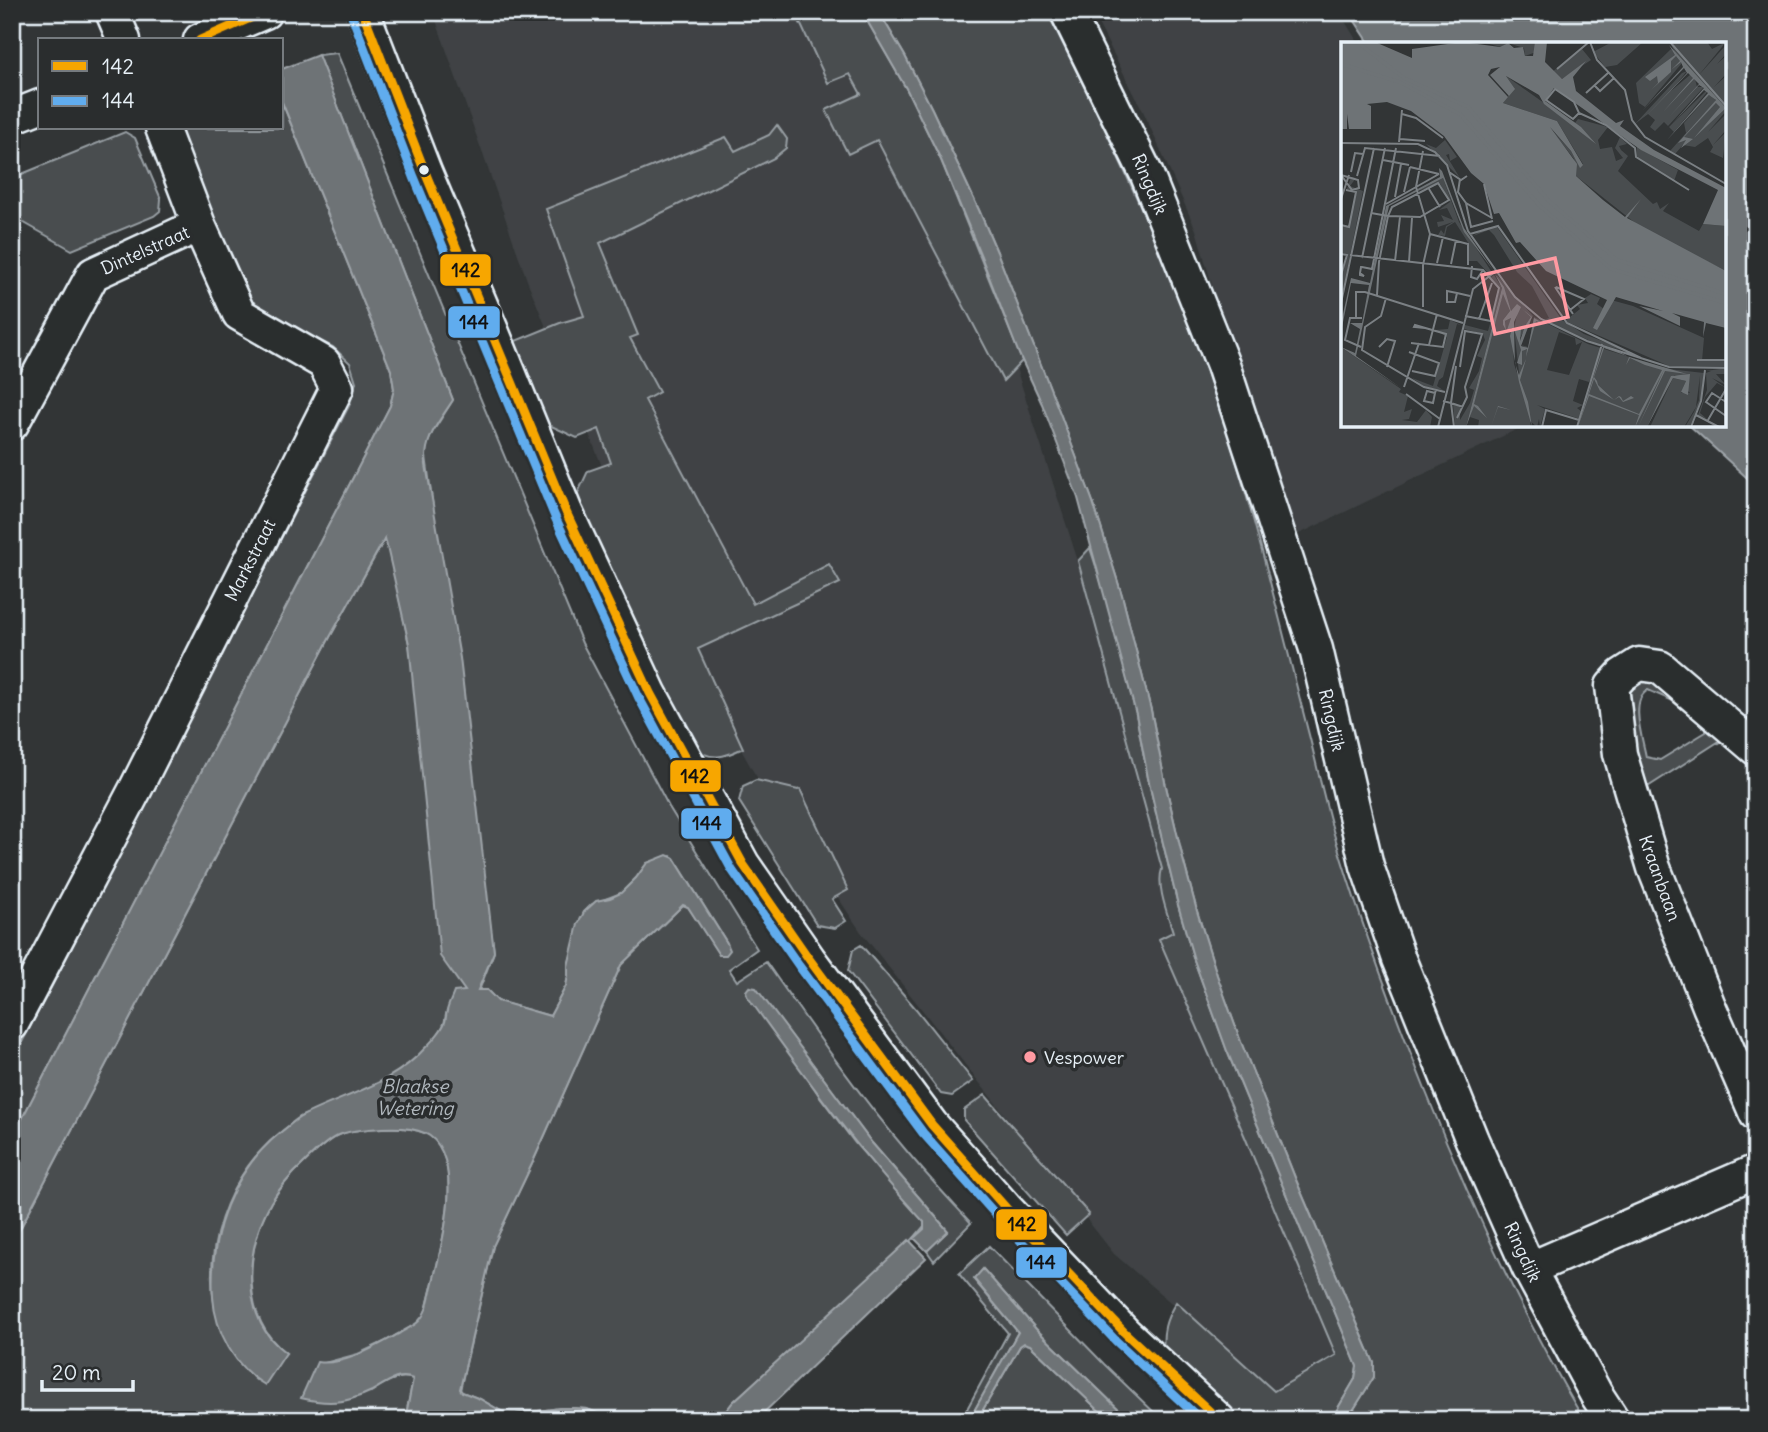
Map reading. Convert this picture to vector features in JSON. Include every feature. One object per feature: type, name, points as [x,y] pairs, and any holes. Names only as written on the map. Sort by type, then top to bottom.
[{"type":"street","points":[[113,12],[123,38]]},
{"type":"street","points":[[205,38],[265,12]]},
{"type":"street","points":[[363,12],[425,173],[494,333],[566,512],[650,693],[743,864],[809,959],[932,1125],[1006,1208],[1125,1333],[1219,1420]]},
{"type":"street","name":"Ringdijk","points":[[1068,12],[1147,175],[1223,365],[1316,649],[1367,866],[1410,986],[1472,1140],[1529,1269],[1596,1394],[1613,1420]]},
{"type":"street","points":[[12,117],[38,107]]},
{"type":"street","name":"Markstraat","points":[[12,1024],[135,788],[337,388],[324,363],[239,314],[199,225],[163,130]]},
{"type":"street","name":"Dintelstraat","points":[[12,424],[93,274],[199,225]]},
{"type":"street","name":"Kraanbaan","points":[[1756,749],[1660,667],[1639,664],[1622,674],[1612,686],[1620,754],[1654,868],[1756,1114]]},
{"type":"street","points":[[1529,1269],[1756,1171]]},
{"type":"shaded area","points":[[433,12],[844,12],[957,227],[1016,368],[1078,561],[1162,869],[1336,1355],[1274,1391],[1114,1254],[861,932],[753,771],[653,593],[527,280]]},
{"type":"shaded area","points":[[795,12],[862,12],[907,90],[941,160],[1022,361],[1003,381],[877,140],[848,154],[826,110],[861,94],[850,74],[828,83]]},
{"type":"shaded area","points":[[879,12],[1047,12],[1072,61],[1120,160],[1164,261],[1222,416],[1268,573],[1334,834],[1413,1060],[1479,1218],[1539,1340],[1584,1420],[1347,1420],[1374,1377],[1374,1363],[1296,1180],[1217,975],[1183,859],[1151,710],[1122,595],[1093,502],[979,210],[932,109]]},
{"type":"shaded area","points":[[1092,12],[1339,12],[1358,42],[1341,42],[1341,427],[1522,427],[1297,535],[1214,292],[1196,230],[1143,111]]},
{"type":"shaded area","points":[[337,53],[582,643],[669,807],[757,949],[729,969],[737,981],[766,962],[872,1108],[917,1164],[971,1223],[934,1261],[927,1251],[948,1231],[872,1143],[756,989],[751,987],[818,1094],[855,1143],[925,1225],[914,1238],[733,1402],[719,1420],[614,1420],[587,1409],[573,1408],[508,1415],[460,1390],[493,1246],[621,965],[683,905],[688,907],[719,954],[727,943],[671,856],[647,863],[621,893],[592,904],[584,912],[568,966],[566,986],[550,1016],[497,1001],[487,990],[477,990],[494,952],[425,449],[453,400],[318,55]]},
{"type":"shaded area","points":[[284,107],[391,370],[394,389],[390,406],[12,1138],[12,1061],[350,404],[356,382],[350,363],[333,347],[263,312],[245,295],[169,130],[284,130]]},
{"type":"shaded area","points":[[777,125],[787,139],[786,148],[774,158],[600,243],[638,335],[630,338],[659,392],[645,400],[753,604],[829,564],[840,583],[698,649],[743,748],[724,756],[712,756],[700,752],[684,733],[645,653],[576,497],[588,471],[611,463],[599,429],[577,438],[547,424],[513,342],[584,316],[546,209],[726,137],[735,151],[769,135]]},
{"type":"shaded area","points":[[125,132],[135,138],[161,199],[160,211],[154,216],[72,250],[12,216],[12,178]]},
{"type":"shaded area","points":[[386,537],[409,644],[465,991],[447,1011],[444,1024],[436,1037],[408,1065],[379,1083],[301,1117],[259,1153],[233,1191],[222,1218],[214,1247],[212,1276],[214,1305],[222,1333],[236,1358],[256,1380],[286,1353],[271,1338],[261,1321],[254,1302],[252,1282],[256,1240],[262,1220],[275,1196],[312,1155],[339,1135],[361,1130],[396,1128],[417,1130],[430,1136],[439,1145],[445,1160],[449,1194],[444,1233],[424,1315],[416,1324],[384,1342],[358,1354],[324,1363],[371,1392],[396,1379],[413,1379],[405,1420],[12,1420],[12,1244],[330,637]]},
{"type":"shaded area","points":[[1090,548],[1106,597],[1136,714],[1161,835],[1194,960],[1227,1051],[1357,1366],[1355,1379],[1331,1420],[1237,1420],[1164,1353],[1165,1326],[1176,1302],[1274,1391],[1336,1355],[1159,939],[1173,932],[1160,884],[1162,869],[1078,561]]},
{"type":"shaded area","points":[[1640,677],[1663,677],[1728,733],[1719,743],[1643,790],[1621,704],[1629,684]],"holes":[[[1648,690],[1671,700],[1706,728],[1706,732],[1660,760],[1646,757],[1638,711],[1642,695]]]},
{"type":"shaded area","points":[[756,780],[800,789],[848,890],[832,899],[846,921],[835,928],[817,925],[739,801],[743,786]]},
{"type":"shaded area","points":[[861,945],[973,1081],[952,1096],[941,1094],[848,971],[853,950]]},
{"type":"shaded area","points":[[985,1095],[1089,1214],[1066,1235],[964,1120],[964,1110]]},
{"type":"shaded area","points":[[989,1246],[1162,1420],[1130,1420],[1036,1329],[983,1269],[974,1280],[1018,1332],[969,1420],[961,1420],[1008,1333],[959,1274]]},
{"type":"shaded area","points":[[1024,1343],[1030,1345],[1109,1420],[977,1420]]},
{"type":"water","points":[[862,12],[879,12],[932,109],[997,252],[1093,502],[1122,595],[1151,710],[1183,859],[1217,975],[1296,1180],[1374,1363],[1374,1377],[1347,1420],[1331,1420],[1355,1379],[1357,1366],[1227,1051],[1194,960],[1161,835],[1136,714],[1078,498],[941,160],[907,90]]},
{"type":"water","points":[[1349,12],[1756,12],[1756,486],[1691,427],[1726,427],[1726,42],[1369,42]]},
{"type":"water","name":"Blaakse Wetering","points":[[318,55],[453,400],[430,438],[426,465],[460,658],[494,952],[478,990],[487,990],[498,1001],[550,1016],[566,986],[578,924],[584,912],[596,901],[621,893],[647,863],[667,855],[674,858],[730,950],[726,955],[719,955],[688,907],[683,905],[621,965],[493,1246],[460,1389],[462,1392],[508,1415],[573,1408],[587,1409],[614,1420],[485,1420],[460,1409],[458,1420],[405,1420],[413,1379],[407,1377],[392,1380],[345,1401],[326,1402],[301,1398],[317,1362],[338,1361],[371,1349],[415,1324],[427,1307],[444,1233],[449,1194],[448,1176],[439,1145],[430,1136],[417,1130],[379,1128],[339,1135],[325,1143],[300,1167],[271,1202],[256,1240],[251,1282],[260,1322],[271,1339],[286,1353],[265,1385],[254,1378],[236,1359],[218,1323],[213,1297],[215,1251],[227,1206],[236,1185],[249,1166],[264,1148],[299,1118],[384,1080],[413,1060],[442,1029],[454,992],[465,991],[440,956],[409,644],[385,538],[330,637],[12,1244],[12,1138],[390,406],[394,389],[391,370],[284,107],[284,68]]},
{"type":"water","points":[[749,987],[756,988],[872,1143],[948,1231],[927,1251],[914,1238],[924,1229],[924,1222],[876,1168],[810,1083],[747,996]]},
{"type":"water","points":[[909,1240],[926,1258],[756,1420],[719,1420],[733,1402]]},
{"type":"water","points":[[983,1269],[1036,1329],[1130,1420],[1109,1420],[1030,1345],[1024,1343],[977,1420],[969,1420],[1018,1332],[974,1279]]},
{"type":"transit line","name":"142","points":[[205,38],[264,12]]},
{"type":"transit line","name":"142","points":[[363,12],[425,172],[566,512],[650,693],[743,864],[809,959],[932,1125],[1006,1208],[1125,1333],[1219,1420]]},
{"type":"transit line","name":"144","points":[[352,16],[414,177],[555,517],[639,698],[732,870],[799,966],[923,1133],[997,1216],[1116,1341],[1201,1420]]},
{"type":"place","name":"Vespower","points":[[1030,1057]]}]
